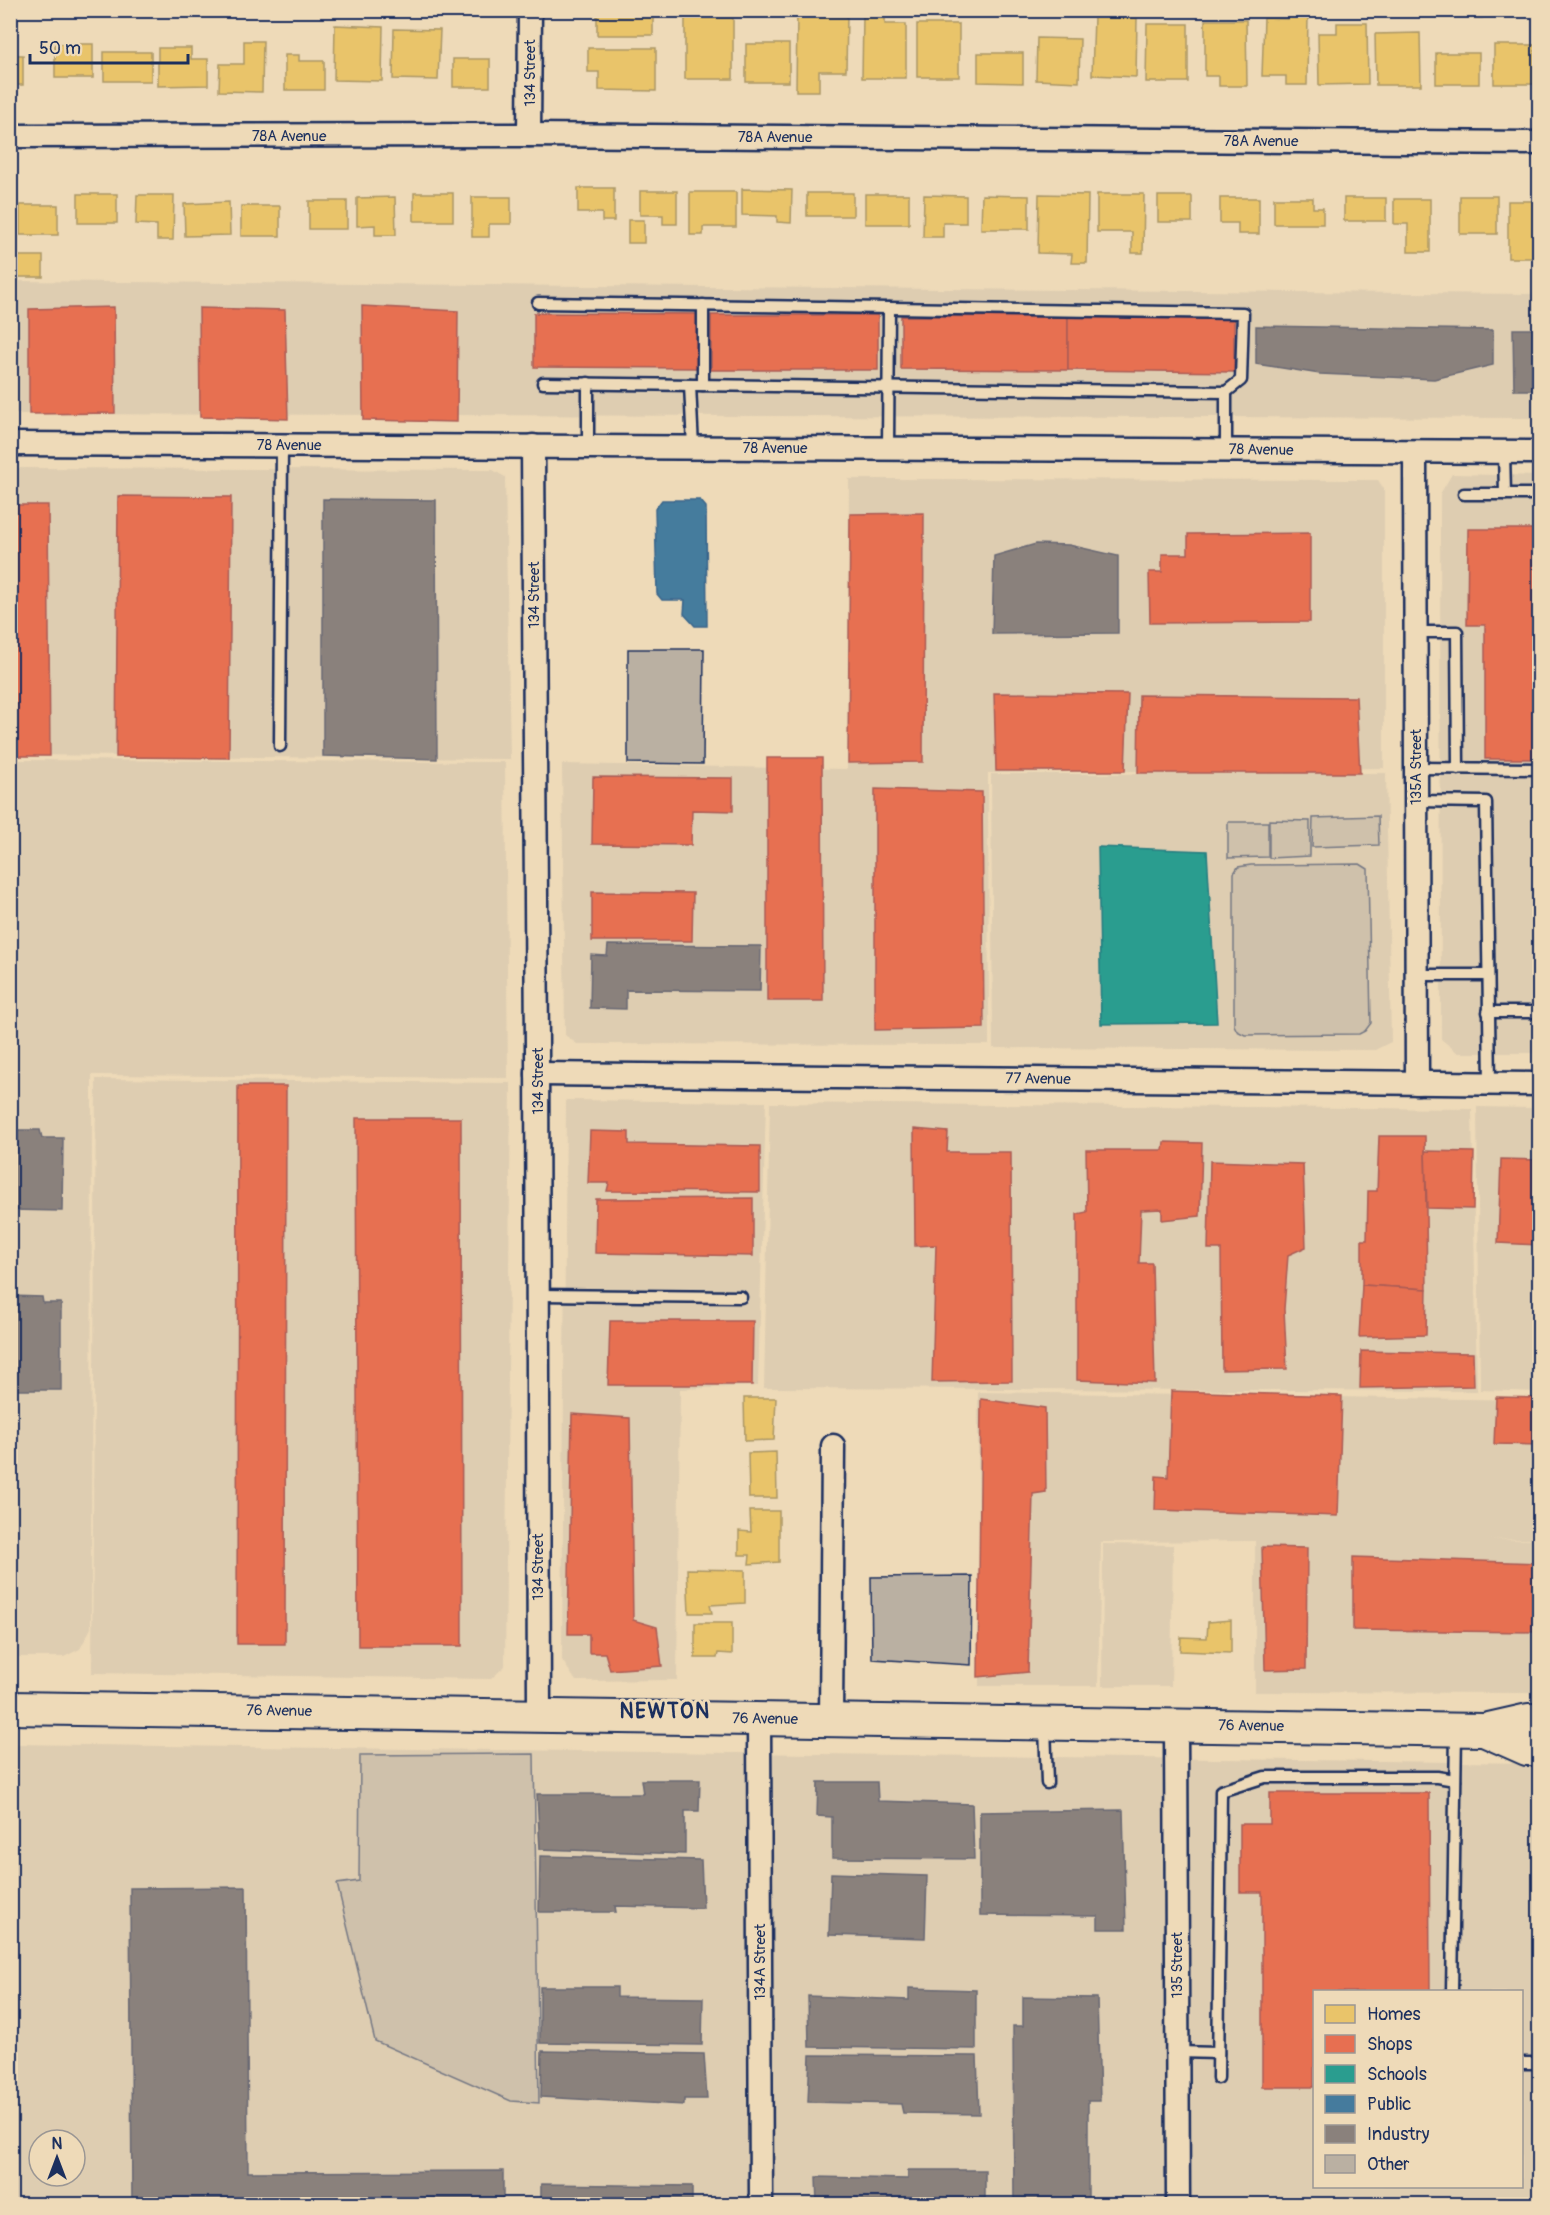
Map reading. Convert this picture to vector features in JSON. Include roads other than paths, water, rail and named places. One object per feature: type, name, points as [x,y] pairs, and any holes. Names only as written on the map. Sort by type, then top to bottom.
[{"type":"main road","name":"76 Avenue","points":[[10,1708],[1470,1730],[1539,1720]]},
{"type":"main road","name":"76 Avenue","points":[[1470,1730],[1527,1749],[1539,1749]]},
{"type":"street","name":"134 Street","points":[[529,135],[530,10]]},
{"type":"street","name":"78A Avenue","points":[[10,136],[529,135],[1539,143]]},
{"type":"street","name":"78 Avenue","points":[[10,444],[1539,452]]},
{"type":"street","name":"134 Street","points":[[533,446],[539,1715]]},
{"type":"street","name":"135A Street","points":[[1415,452],[1417,1083]]},
{"type":"street","name":"77 Avenue","points":[[537,1074],[1539,1084]]},
{"type":"street","points":[[831,1720],[833,1446]]},
{"type":"street","name":"134A Street","points":[[759,1719],[761,2205]]},
{"type":"street","name":"135 Street","points":[[1176,1725],[1179,2205]]},
{"type":"lane","points":[[538,303],[1243,313],[1241,380],[1226,392],[543,382]]},
{"type":"lane","points":[[703,305],[703,385]]},
{"type":"lane","points":[[888,448],[889,308]]},
{"type":"lane","points":[[588,383],[588,447]]},
{"type":"lane","points":[[690,385],[693,447]]},
{"type":"lane","points":[[1226,392],[1226,449]]},
{"type":"lane","points":[[280,746],[282,445]]},
{"type":"lane","points":[[1504,452],[1506,494]]},
{"type":"lane","points":[[1464,494],[1539,494]]},
{"type":"lane","points":[[1415,632],[1456,632],[1458,769]]},
{"type":"lane","points":[[1416,768],[1539,769]]},
{"type":"lane","points":[[1416,801],[1486,802],[1490,1084]]},
{"type":"lane","points":[[1416,975],[1488,975]]},
{"type":"lane","points":[[1488,1012],[1539,1012]]},
{"type":"lane","points":[[538,1295],[741,1297]]},
{"type":"lane","points":[[1045,1723],[1047,1783]]},
{"type":"lane","points":[[1452,1990],[1455,1780],[1470,1730]]},
{"type":"lane","points":[[1218,2078],[1221,1791],[1265,1777],[1437,1777],[1455,1780]]},
{"type":"lane","points":[[1178,2052],[1218,2052]]},
{"type":"lane","points":[[1523,2063],[1539,2063]]},
{"type":"district","name":"NEWTON","points":[[665,1711]]}]
